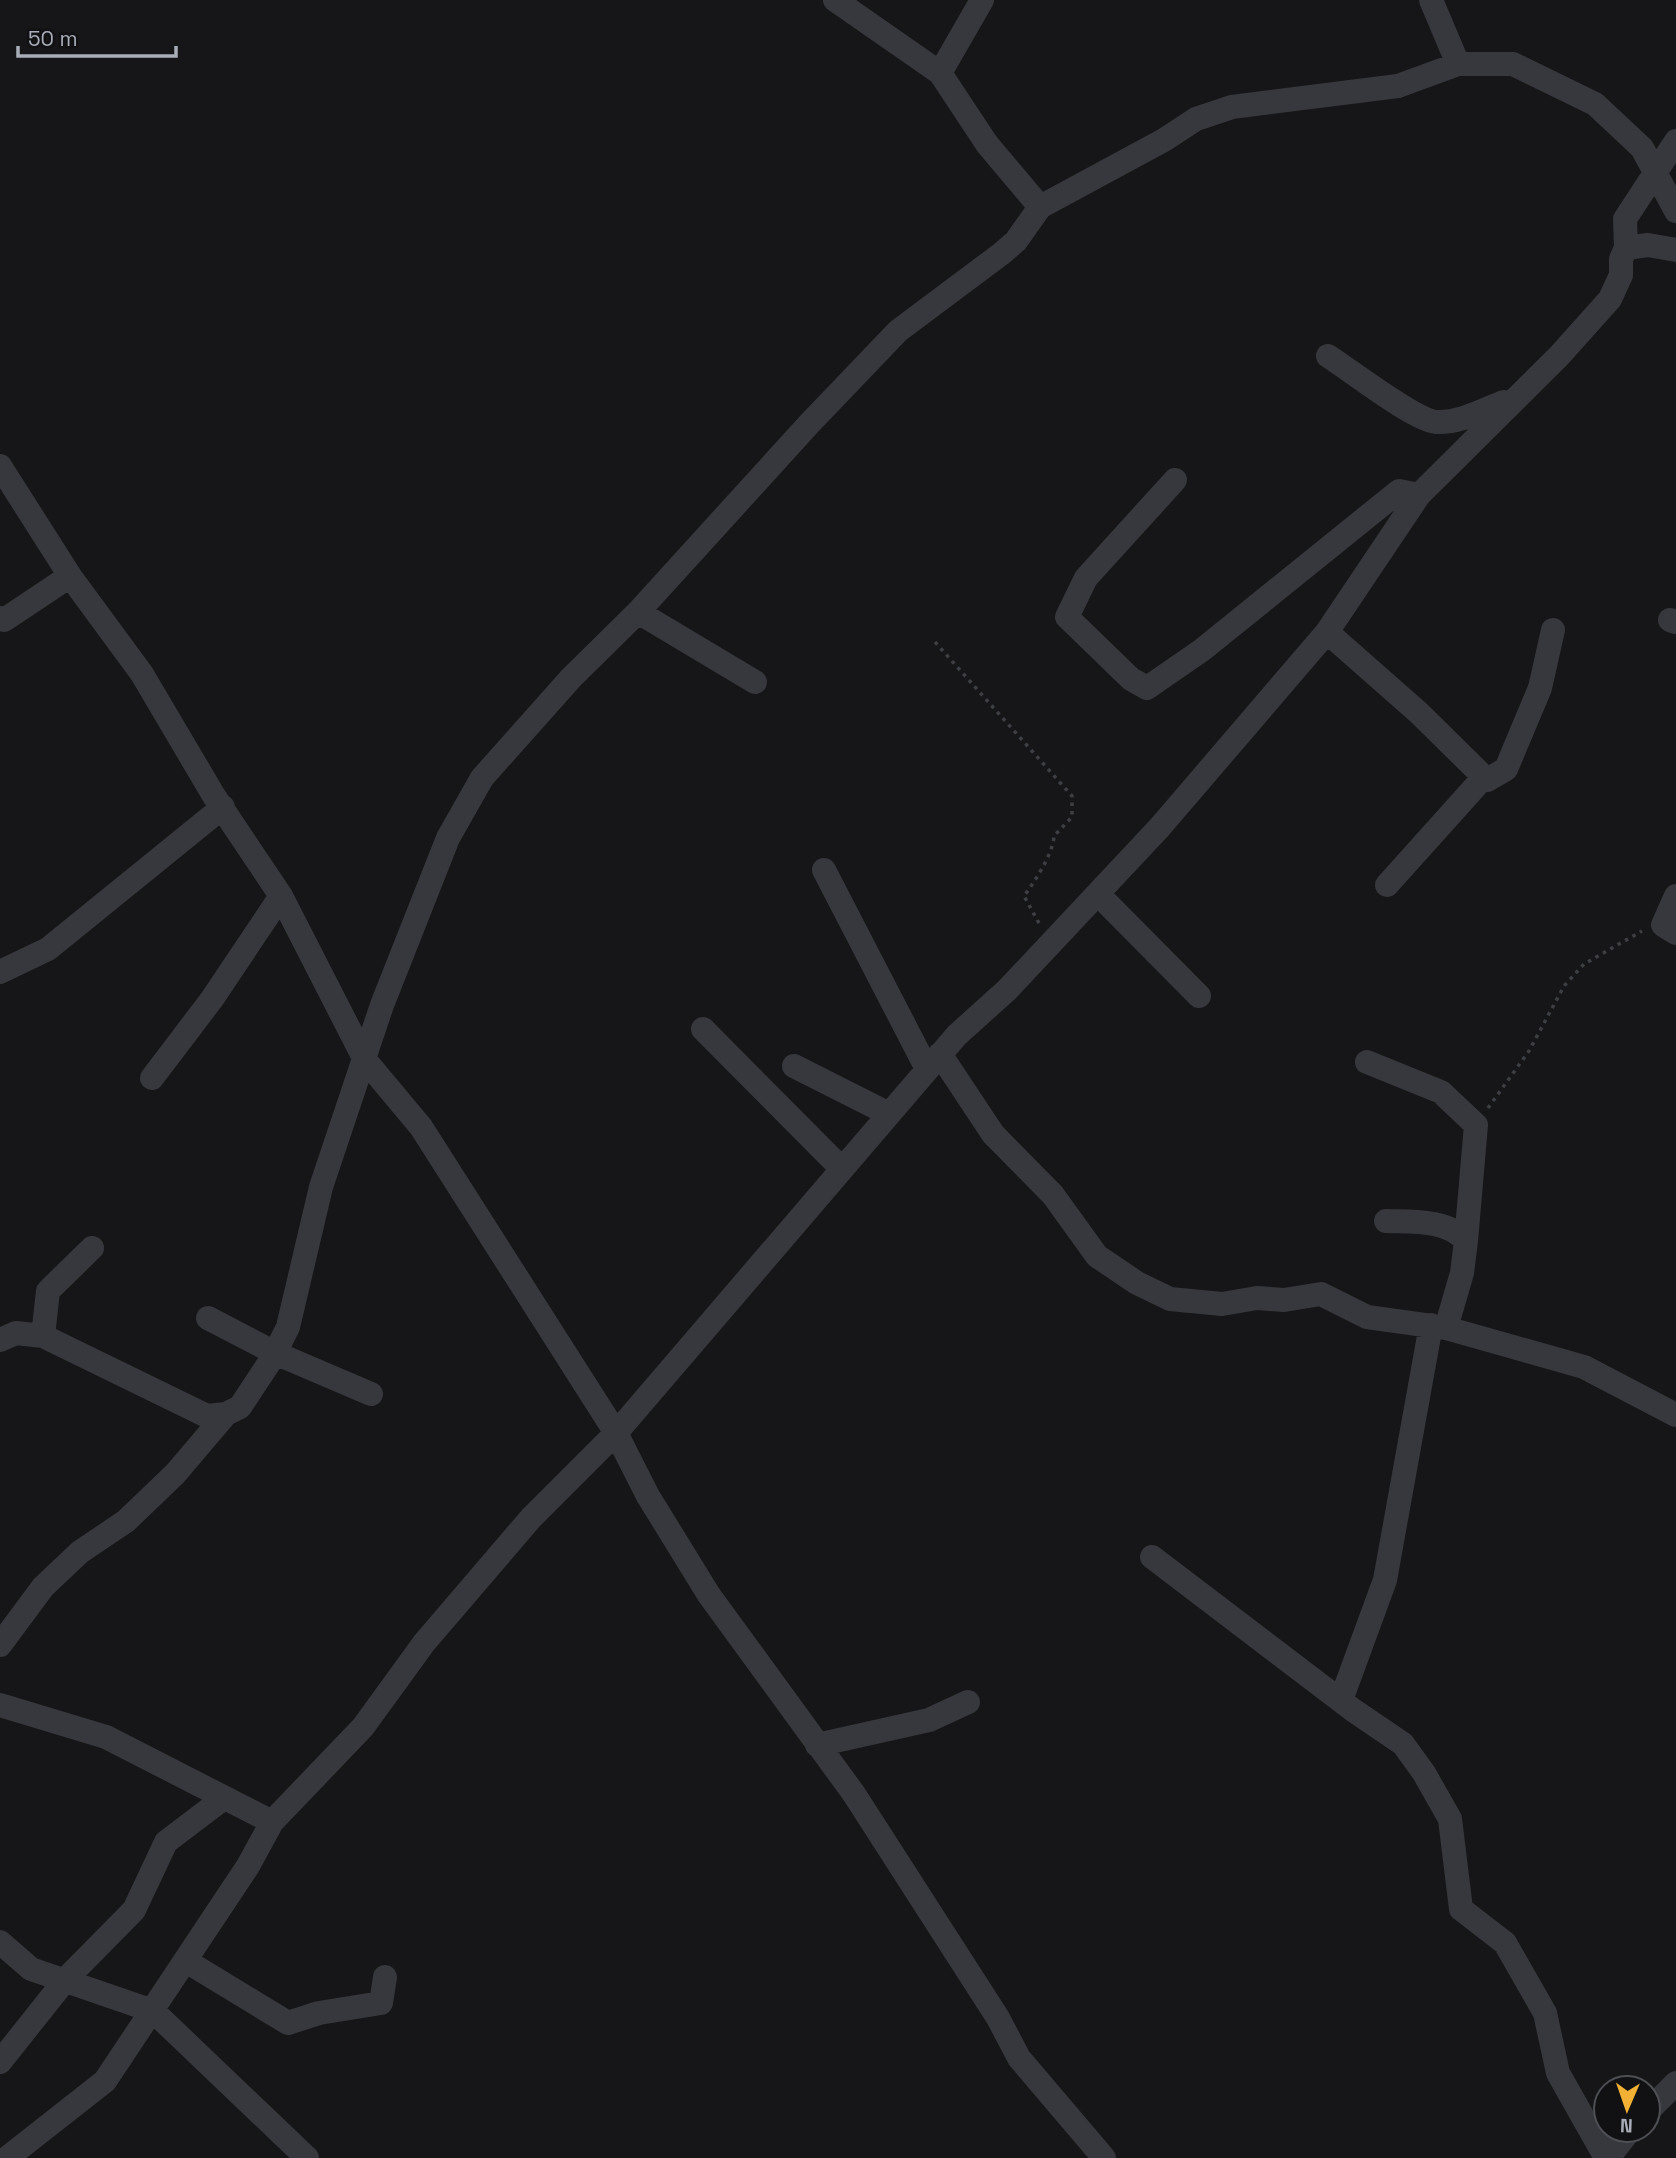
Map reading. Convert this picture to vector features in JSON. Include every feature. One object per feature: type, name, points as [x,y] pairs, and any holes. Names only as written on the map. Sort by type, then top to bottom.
[{"type":"street","points":[[835,0],[940,72],[987,144],[1040,207]]},
{"type":"street","points":[[940,72],[982,0]]},
{"type":"street","points":[[1431,0],[1458,64]]},
{"type":"street","points":[[0,1340],[16,1333],[43,1336],[207,1416],[226,1414],[240,1407],[275,1353],[288,1327],[321,1186],[382,1005],[448,838],[482,778],[571,678],[638,612],[808,424],[898,331],[1016,241],[1040,207],[1164,140],[1196,119],[1232,107],[1398,86],[1458,64],[1513,64],[1595,104],[1642,148],[1657,171],[1676,211]]},
{"type":"street","points":[[7,2158],[105,2081],[248,1866],[272,1822],[363,1727],[424,1643],[531,1518],[616,1433],[934,1062],[1098,894],[1327,632],[1419,495],[1559,356],[1610,299],[1621,275],[1621,259],[1626,248],[1625,219],[1676,141]]},
{"type":"street","points":[[1626,248],[1648,245],[1676,250]]},
{"type":"street","points":[[1328,356],[1398,403],[1434,422],[1460,419],[1515,398]]},
{"type":"street","points":[[0,466],[70,576],[142,674],[281,896],[365,1060],[421,1127],[616,1433],[648,1496],[709,1595],[854,1794],[999,2018],[1019,2058],[1104,2158]]},
{"type":"street","points":[[1175,480],[1086,578],[1067,617],[1130,679],[1147,688],[1212,642],[1399,491],[1419,495]]},
{"type":"street","points":[[0,618],[4,620],[70,576]]},
{"type":"street","points":[[638,612],[755,682]]},
{"type":"street","points":[[1327,632],[1419,713],[1487,780],[1506,769],[1540,688],[1553,630]]},
{"type":"street","points":[[1387,885],[1484,777]]},
{"type":"street","points":[[0,972],[48,949],[223,807]]},
{"type":"street","points":[[824,870],[934,1062],[993,1134],[1053,1195],[1097,1256],[1137,1283],[1170,1299],[1222,1304],[1257,1298],[1284,1300],[1321,1294],[1367,1317],[1438,1326],[1584,1367],[1676,1415]]},
{"type":"street","points":[[1098,894],[1199,996]]},
{"type":"street","points":[[152,1077],[212,999],[281,896]]},
{"type":"street","points":[[1671,926],[1676,896]]},
{"type":"street","points":[[704,1029],[841,1168]]},
{"type":"street","points":[[1341,1700],[1385,1580],[1438,1326],[1462,1273],[1476,1125],[1441,1092],[1367,1062]]},
{"type":"street","points":[[794,1066],[889,1114]]},
{"type":"street","points":[[1386,1221],[1423,1222],[1448,1228],[1466,1241]]},
{"type":"street","points":[[43,1336],[48,1291],[92,1248]]},
{"type":"street","points":[[208,1318],[275,1353],[371,1394]]},
{"type":"street","points":[[0,1645],[43,1587],[80,1552],[126,1521],[175,1474],[226,1414]]},
{"type":"street","points":[[1152,1557],[1403,1744],[1424,1773],[1450,1819],[1461,1909],[1505,1943],[1545,2013],[1559,2073],[1607,2158],[1618,2144]]},
{"type":"street","points":[[817,1745],[929,1720],[968,1702]]},
{"type":"street","points":[[0,1705],[106,1737],[272,1822]]},
{"type":"street","points":[[0,2062],[66,1979],[134,1910],[166,1842],[224,1798]]},
{"type":"street","points":[[0,1942],[31,1969],[153,2011],[307,2158]]},
{"type":"street","points":[[186,1961],[288,2023],[328,2011],[381,2003],[385,1977]]},
{"type":"street","points":[[1662,2097],[1676,2083]]},
{"type":"path","points":[[935,642],[1072,796],[1072,817],[1054,836],[1054,851],[1041,865],[1037,879],[1024,896],[1044,932],[1048,947]]},
{"type":"path","points":[[1476,1125],[1529,1051],[1564,986],[1584,964],[1671,926]]}]
